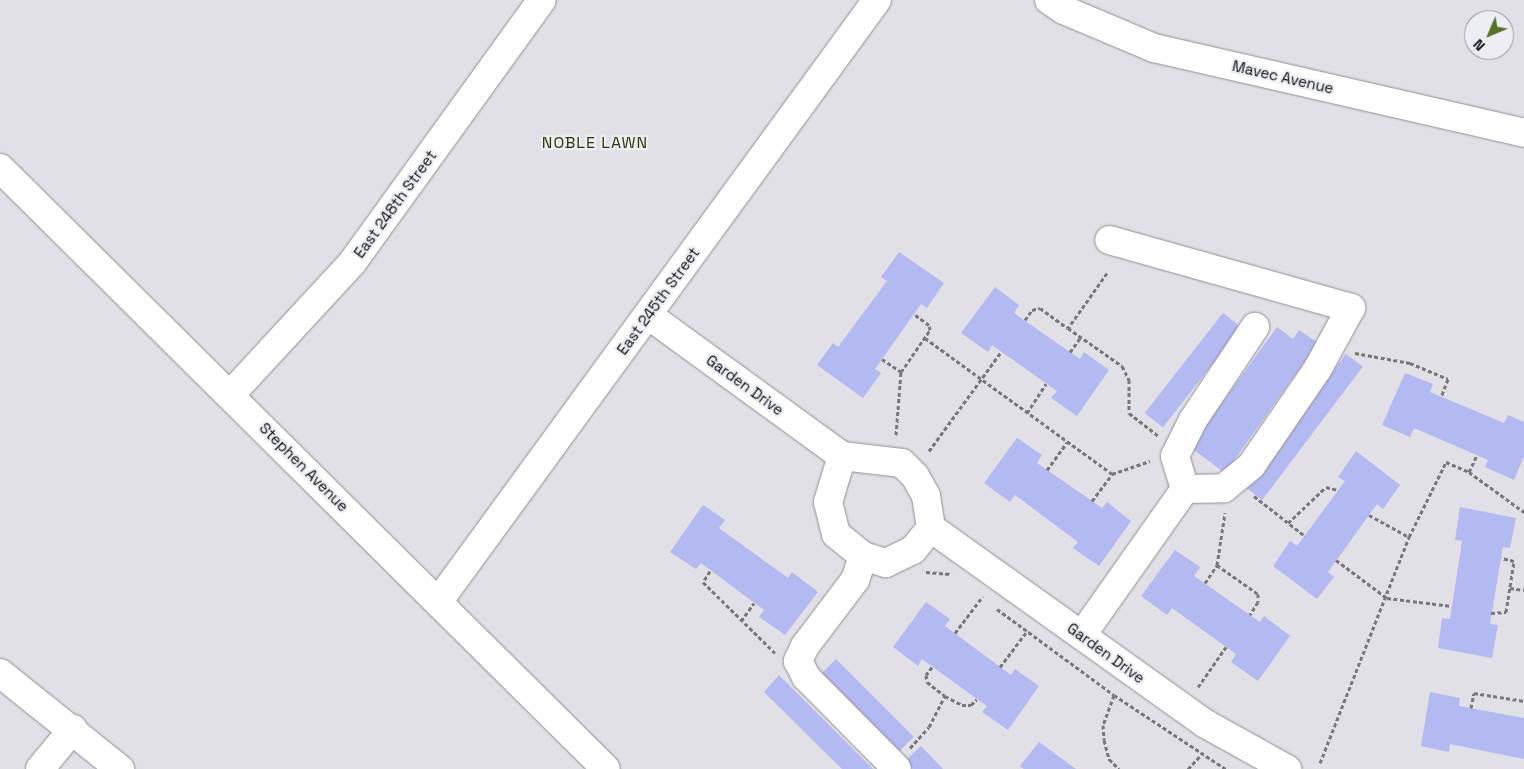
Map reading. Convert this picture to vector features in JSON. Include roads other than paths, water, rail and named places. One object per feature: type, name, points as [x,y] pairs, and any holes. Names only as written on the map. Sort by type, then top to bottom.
[{"type":"street","name":"East 248th Street","points":[[231,394],[352,263],[542,0]]},
{"type":"street","name":"East 245th Street","points":[[438,602],[877,0]]},
{"type":"street","name":"Mavec Avenue","points":[[1049,0],[1064,10],[1154,48],[1524,133]]},
{"type":"street","name":"Stephen Avenue","points":[[0,168],[231,394],[606,769]]},
{"type":"street","points":[[1109,240],[1351,308],[1317,370],[1251,466],[1224,488],[1185,489]]},
{"type":"street","name":"Garden Drive","points":[[648,315],[842,456],[902,463],[915,476],[926,496],[931,528],[1206,724],[1287,769]]},
{"type":"street","points":[[1185,489],[1175,456],[1193,420],[1255,327]]},
{"type":"street","points":[[842,456],[828,502],[836,534],[862,556],[886,562],[913,550],[931,528]]},
{"type":"street","points":[[1082,635],[1185,489]]},
{"type":"street","points":[[862,556],[855,580],[806,646],[798,661],[806,677],[900,762]]},
{"type":"street","points":[[0,673],[73,729],[120,769]]},
{"type":"street","points":[[40,769],[73,729]]},
{"type":"district","name":"NOBLE LAWN","points":[[595,143]]}]
